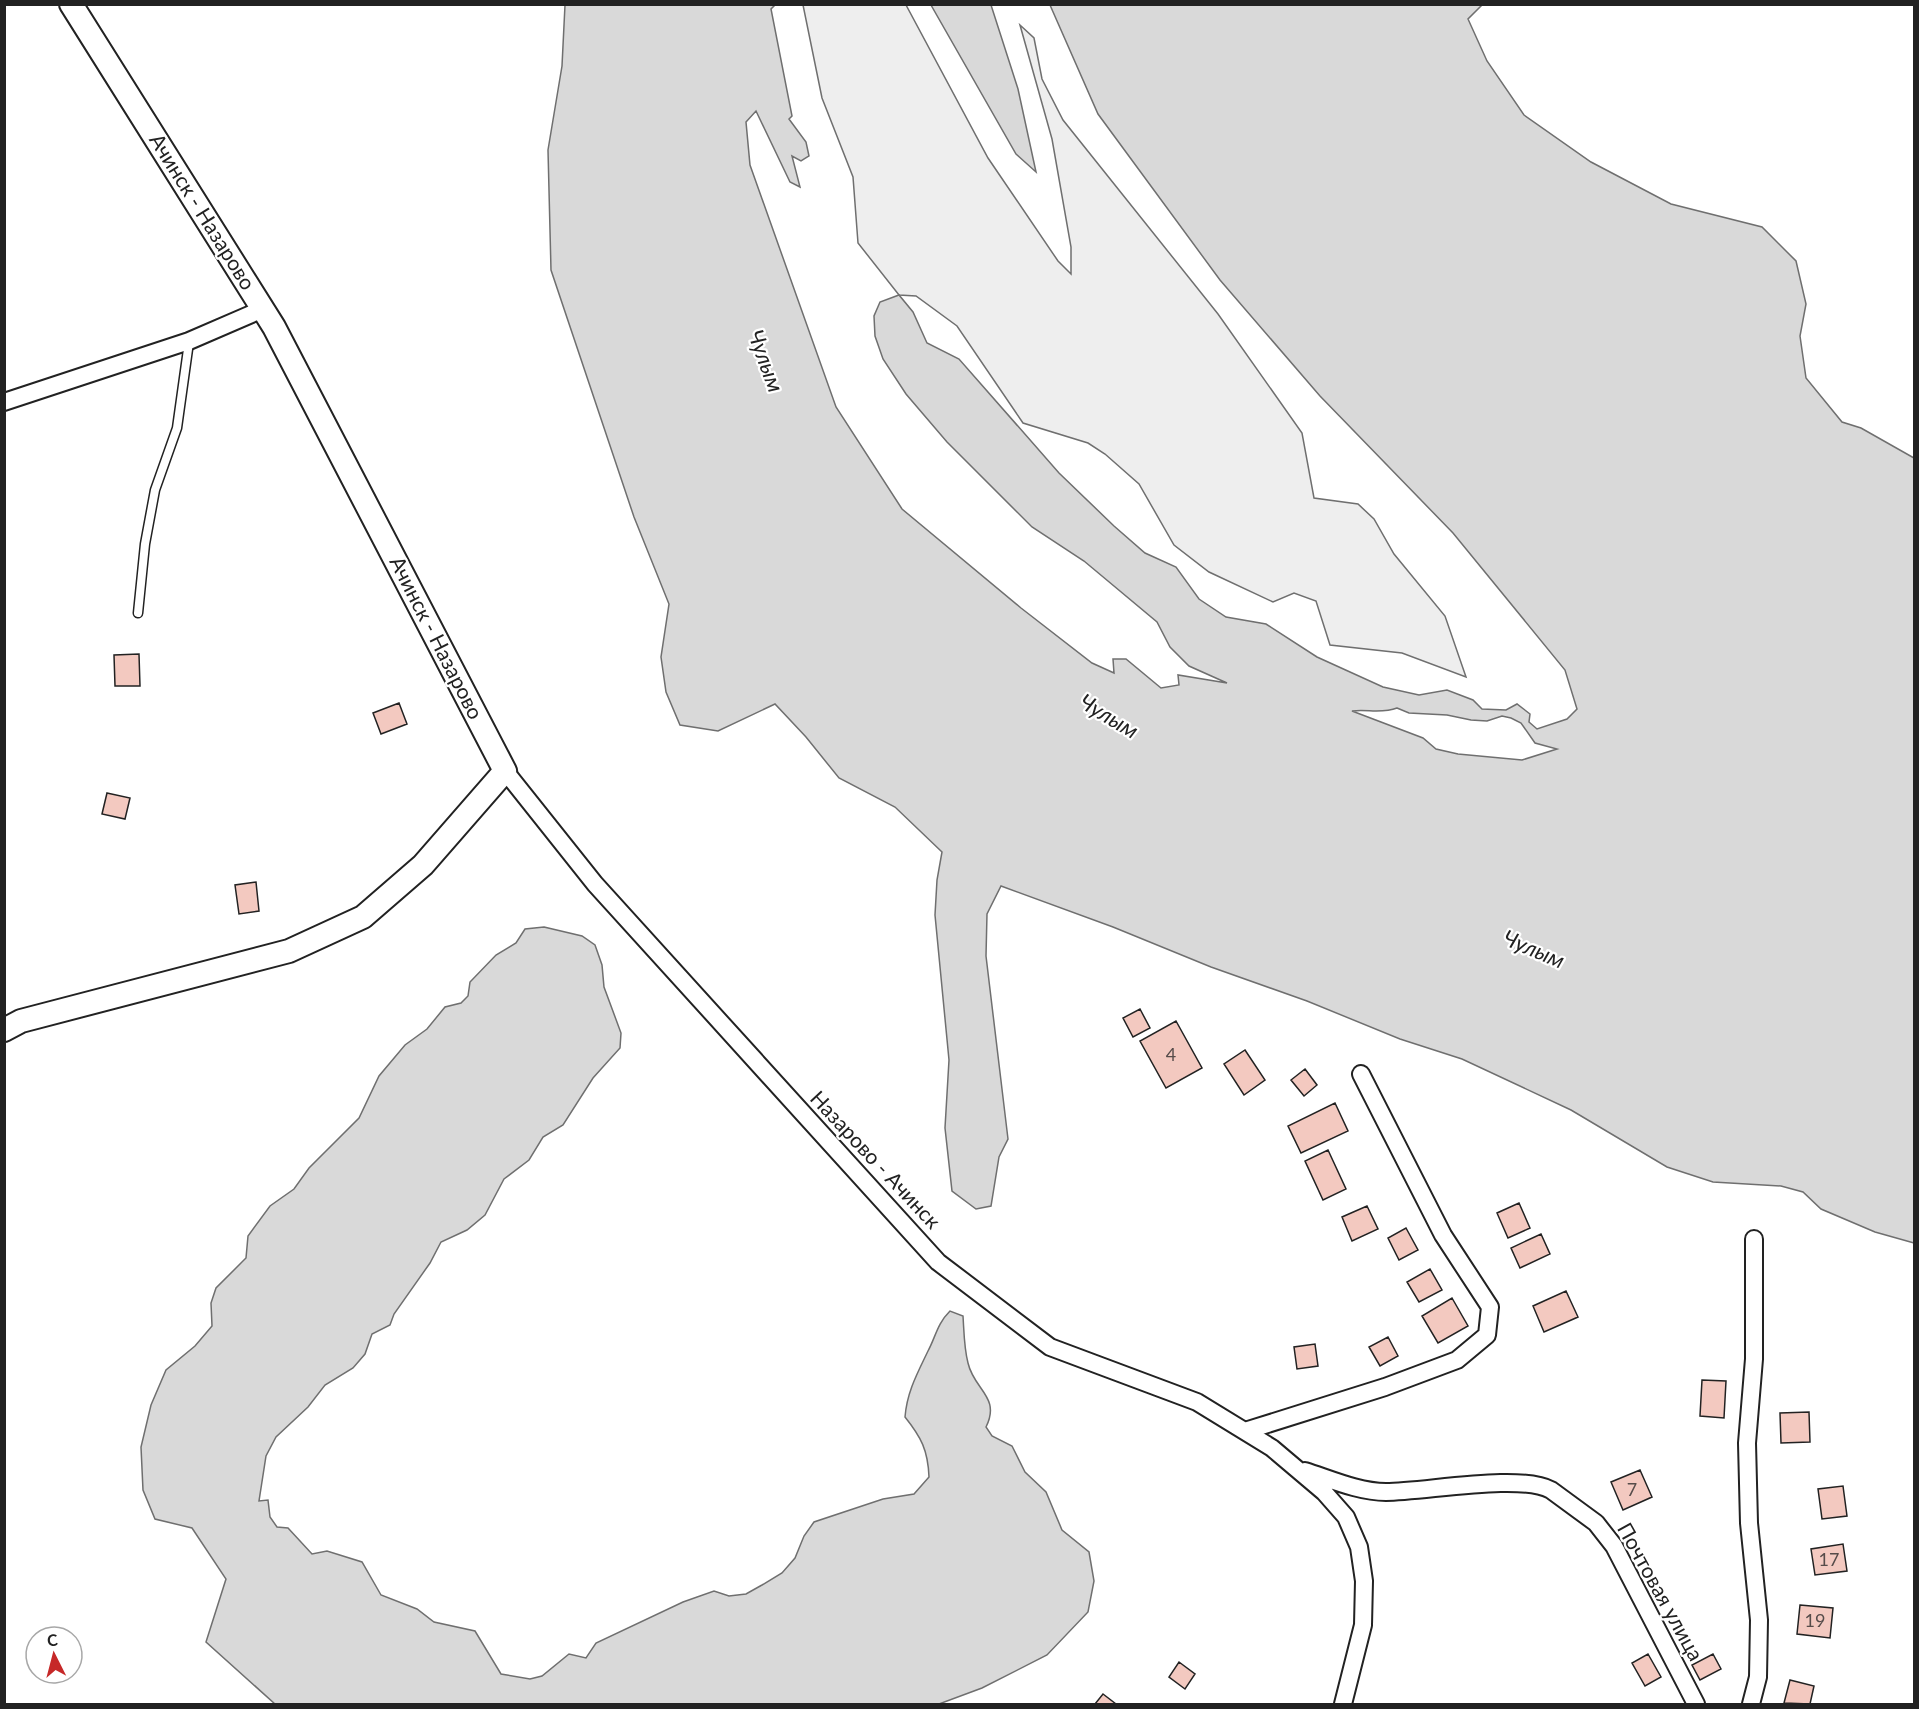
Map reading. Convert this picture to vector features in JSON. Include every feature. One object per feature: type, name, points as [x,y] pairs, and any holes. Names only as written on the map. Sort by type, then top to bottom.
[{"type":"street","name":"Ачинск - Назарово","points":[[71,4],[263,309],[505,771]]},
{"type":"street","points":[[4,402],[189,341],[263,309]]},
{"type":"street","points":[[4,1030],[21,1021],[289,951],[363,917],[423,865],[505,771]]},
{"type":"street","name":"Назарово - Ачинск","points":[[505,771],[603,893],[939,1262],[1050,1347],[1197,1402],[1245,1431],[1299,1469]]},
{"type":"street","points":[[1245,1431],[1385,1387],[1457,1360],[1487,1335],[1490,1307],[1443,1235],[1361,1074]]},
{"type":"street","points":[[1751,1704],[1758,1677],[1759,1620],[1749,1523],[1747,1443],[1754,1359],[1754,1239]]},
{"type":"street","points":[[1299,1469],[1346,1517],[1359,1547],[1364,1581],[1363,1625],[1343,1704]]},
{"type":"street","name":"Почтовая улица","points":[[1299,1469],[1379,1492],[1502,1484],[1538,1486],[1551,1490],[1596,1523],[1614,1546],[1696,1704]]},
{"type":"lane","points":[[138,613],[145,544],[155,490],[177,428],[189,341]]},
{"type":"shaded area","points":[[803,5],[906,5],[988,158],[1058,261],[1071,274],[1071,247],[1052,139],[1020,25],[1034,38],[1042,79],[1063,120],[1218,314],[1302,433],[1314,498],[1358,504],[1374,519],[1394,554],[1445,616],[1466,677],[1402,653],[1330,645],[1316,601],[1294,593],[1273,602],[1209,572],[1174,545],[1139,484],[1105,454],[1088,443],[1023,423],[957,326],[916,296],[899,295],[858,243],[853,177],[822,98]]},
{"type":"water","name":"Чулым","points":[[565,5],[775,5],[771,9],[792,116],[789,119],[806,142],[809,156],[801,161],[792,156],[800,187],[790,182],[756,111],[746,122],[750,165],[836,407],[902,509],[1021,608],[1092,663],[1114,673],[1113,659],[1126,659],[1161,688],[1179,685],[1178,675],[1227,683],[1189,666],[1170,647],[1157,622],[1084,561],[1032,527],[947,442],[906,394],[883,359],[875,336],[874,316],[880,302],[899,295],[913,312],[927,343],[959,359],[1059,473],[1145,553],[1176,567],[1199,599],[1226,617],[1266,624],[1317,657],[1383,687],[1419,695],[1447,690],[1473,700],[1482,709],[1506,710],[1517,704],[1530,714],[1529,722],[1537,729],[1567,719],[1577,709],[1565,670],[1453,533],[1320,396],[1220,280],[1098,114],[1050,5],[1482,5],[1468,19],[1487,61],[1524,115],[1591,162],[1671,204],[1762,227],[1796,261],[1806,304],[1800,336],[1806,378],[1842,422],[1861,428],[1914,458],[1914,1243],[1875,1232],[1821,1209],[1803,1192],[1781,1186],[1713,1182],[1667,1167],[1571,1110],[1462,1059],[1400,1039],[1307,1001],[1211,967],[1113,927],[1001,886],[987,914],[986,956],[1008,1139],[999,1157],[991,1206],[976,1209],[952,1191],[945,1128],[949,1060],[935,915],[937,880],[942,852],[895,807],[839,778],[806,737],[775,704],[718,731],[680,725],[666,692],[661,657],[669,604],[634,517],[551,270],[548,150],[562,66]],"holes":[[[1397,708],[1409,713],[1447,715],[1487,721],[1502,716],[1511,718],[1521,723],[1535,743],[1557,749],[1522,760],[1458,754],[1436,749],[1423,738],[1352,711],[1386,711]]]},
{"type":"water","points":[[931,5],[991,5],[1018,89],[1036,172],[1016,154]]},
{"type":"water","points":[[544,927],[582,936],[595,945],[602,965],[604,987],[621,1033],[620,1048],[593,1078],[563,1125],[543,1137],[529,1160],[504,1179],[485,1215],[467,1230],[441,1242],[430,1263],[394,1314],[390,1325],[372,1334],[365,1354],[353,1368],[325,1385],[308,1407],[276,1437],[266,1456],[259,1501],[268,1500],[270,1517],[277,1527],[288,1528],[312,1554],[327,1551],[362,1562],[381,1595],[417,1609],[434,1622],[475,1631],[501,1674],[530,1679],[542,1676],[569,1654],[586,1658],[596,1643],[683,1602],[714,1591],[729,1596],[746,1594],[762,1585],[782,1573],[795,1558],[804,1536],[814,1522],[883,1499],[914,1494],[929,1477],[923,1444],[905,1417],[906,1408],[916,1375],[939,1325],[950,1311],[963,1316],[968,1363],[990,1408],[990,1417],[986,1427],[992,1436],[1012,1446],[1025,1472],[1046,1492],[1062,1530],[1089,1552],[1094,1581],[1088,1612],[1047,1655],[982,1688],[939,1704],[275,1704],[206,1642],[226,1579],[192,1528],[155,1519],[143,1490],[141,1447],[151,1405],[166,1370],[195,1346],[212,1326],[211,1303],[216,1288],[246,1258],[248,1236],[270,1206],[294,1189],[309,1168],[359,1118],[379,1076],[405,1045],[427,1029],[445,1007],[461,1003],[468,996],[470,982],[496,955],[516,943],[525,929]]},
{"type":"building","points":[[139,654],[140,686],[115,686],[114,655]]},
{"type":"building","points":[[399,703],[407,724],[381,734],[373,713]]},
{"type":"building","points":[[107,793],[130,798],[125,819],[102,814]]},
{"type":"building","points":[[256,882],[259,911],[239,914],[235,885]]},
{"type":"building","points":[[1140,1009],[1150,1028],[1133,1037],[1123,1018]]},
{"type":"building","points":[[1176,1021],[1202,1068],[1166,1088],[1140,1041]]},
{"type":"building","points":[[1245,1050],[1265,1080],[1244,1095],[1224,1064]]},
{"type":"building","points":[[1305,1069],[1317,1085],[1304,1096],[1291,1080]]},
{"type":"building","points":[[1335,1103],[1348,1131],[1301,1153],[1288,1126]]},
{"type":"building","points":[[1328,1150],[1346,1189],[1323,1200],[1305,1161]]},
{"type":"building","points":[[1519,1203],[1530,1228],[1508,1238],[1497,1213]]},
{"type":"building","points":[[1367,1206],[1378,1229],[1352,1241],[1342,1217]]},
{"type":"building","points":[[1406,1228],[1418,1250],[1399,1260],[1388,1238]]},
{"type":"building","points":[[1541,1234],[1550,1254],[1520,1268],[1511,1248]]},
{"type":"building","points":[[1430,1269],[1442,1290],[1419,1302],[1407,1282]]},
{"type":"building","points":[[1566,1291],[1578,1317],[1544,1332],[1533,1306]]},
{"type":"building","points":[[1452,1298],[1468,1326],[1438,1343],[1422,1316]]},
{"type":"building","points":[[1388,1337],[1398,1356],[1380,1366],[1369,1347]]},
{"type":"building","points":[[1315,1344],[1318,1366],[1297,1369],[1294,1347]]},
{"type":"building","points":[[1702,1380],[1726,1381],[1724,1418],[1700,1416]]},
{"type":"building","points":[[1809,1412],[1810,1442],[1781,1443],[1780,1413]]},
{"type":"building","points":[[1640,1470],[1652,1497],[1623,1510],[1611,1482]]},
{"type":"building","points":[[1843,1486],[1847,1516],[1822,1519],[1818,1489]]},
{"type":"building","points":[[1843,1544],[1847,1571],[1815,1575],[1811,1549]]},
{"type":"building","points":[[1800,1605],[1833,1608],[1830,1638],[1797,1634]]},
{"type":"building","points":[[1648,1654],[1661,1677],[1645,1686],[1632,1663]]},
{"type":"building","points":[[1713,1654],[1721,1669],[1700,1680],[1692,1665]]},
{"type":"building","points":[[1179,1662],[1195,1674],[1185,1689],[1169,1677]]},
{"type":"building","points":[[1790,1680],[1814,1686],[1810,1704],[1784,1703]]},
{"type":"building","points":[[1103,1694],[1116,1704],[1095,1704]]}]
